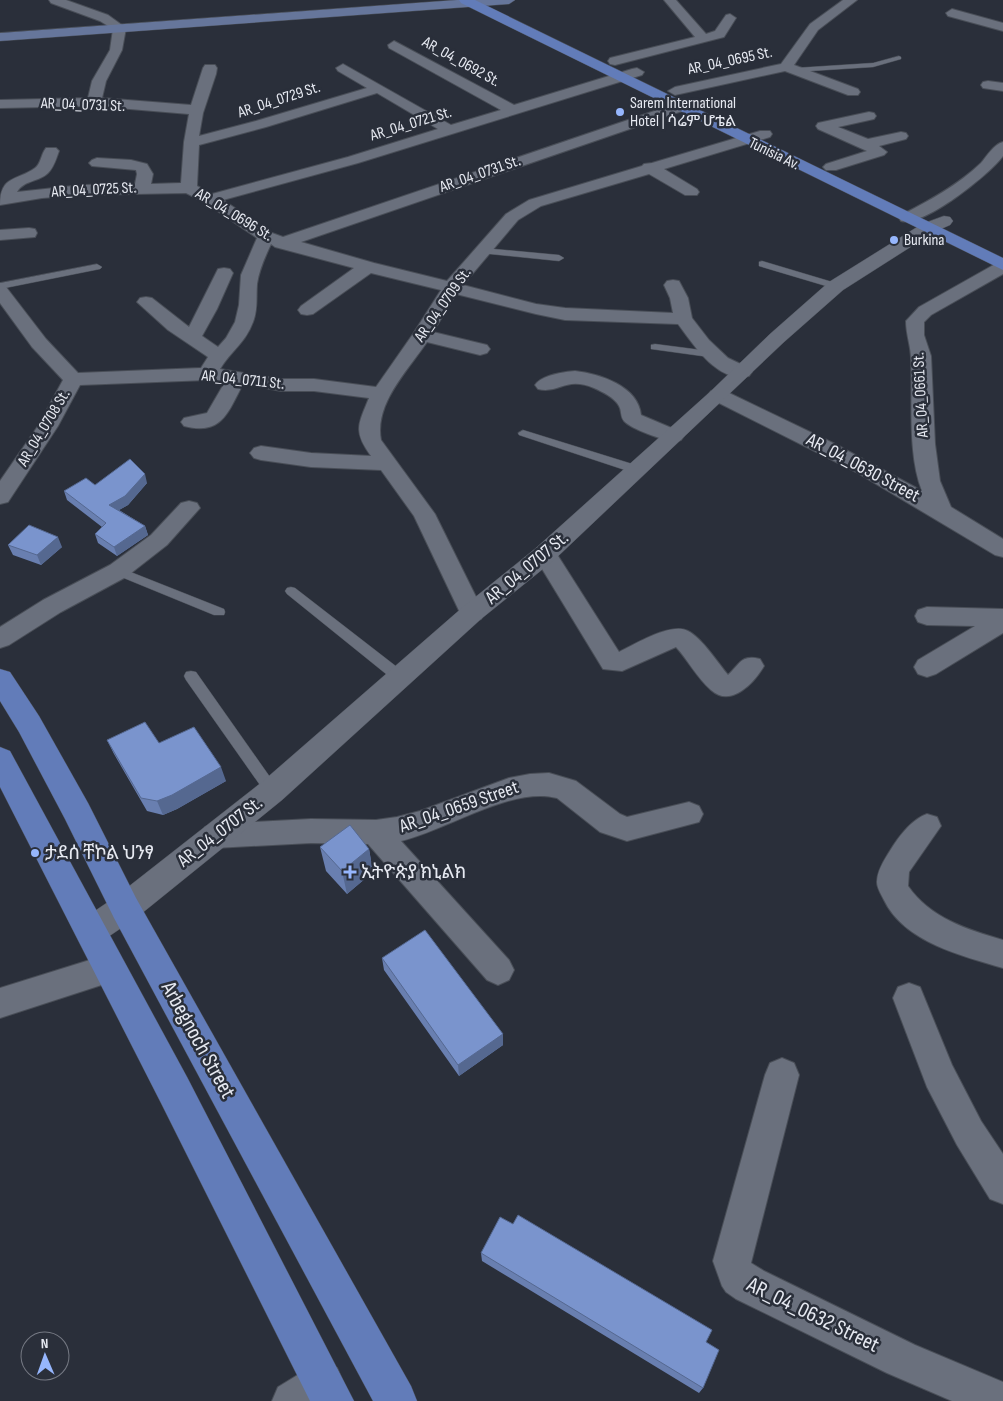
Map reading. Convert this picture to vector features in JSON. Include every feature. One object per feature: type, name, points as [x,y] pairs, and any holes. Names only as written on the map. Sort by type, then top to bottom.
[{"type":"main road","points":[[0,37],[509,0]]},
{"type":"main road","name":"Tunisia Av.","points":[[489,1],[831,167],[932,220],[1003,266]]},
{"type":"main road","name":"Tunisia Av.","points":[[468,2],[620,76],[745,140],[907,218]]},
{"type":"main road","name":"Tunisia Av.","points":[[932,220],[1003,249]]},
{"type":"main road","name":"Arbegnoch Street","points":[[0,679],[34,733],[77,812],[125,908],[396,1401]]},
{"type":"main road","points":[[0,759],[174,1090],[316,1395]]},
{"type":"street","points":[[56,0],[104,18],[120,28],[116,50],[99,81],[94,102]]},
{"type":"street","points":[[670,0],[702,39]]},
{"type":"street","name":"AR_04_0695 St.","points":[[675,90],[790,69],[814,27],[851,0]]},
{"type":"street","points":[[952,13],[1003,27]]},
{"type":"street","points":[[615,61],[720,34],[730,18]]},
{"type":"street","name":"AR_04_0692 St.","points":[[394,46],[512,110]]},
{"type":"street","name":"AR_04_0696 St.","points":[[210,68],[208,82],[196,110],[191,142],[189,188],[273,240],[368,267],[536,309],[565,314],[683,319]]},
{"type":"street","points":[[343,68],[450,130]]},
{"type":"street","points":[[790,69],[853,92]]},
{"type":"street","name":"AR_04_0721 St.","points":[[210,200],[353,160],[637,72]]},
{"type":"street","points":[[988,85],[1003,87]]},
{"type":"street","name":"AR_04_0729 St.","points":[[191,142],[244,130],[377,89]]},
{"type":"street","name":"AR_04_0731 St.","points":[[0,104],[94,102],[196,110]]},
{"type":"street","name":"AR_04_0731 St.","points":[[273,240],[680,107]]},
{"type":"street","points":[[831,167],[879,152],[867,144],[823,126],[869,116]]},
{"type":"street","name":"AR_04_0709 St.","points":[[472,614],[424,514],[370,441],[371,418],[382,394],[452,288],[512,217],[523,209],[535,203],[765,134]]},
{"type":"street","points":[[867,144],[901,136]]},
{"type":"street","points":[[907,218],[932,220],[960,186],[998,153],[1003,146]]},
{"type":"street","points":[[2,199],[17,182],[37,175],[43,170],[51,151]]},
{"type":"street","points":[[97,163],[131,164],[142,167],[144,174],[142,188]]},
{"type":"street","points":[[649,168],[691,192]]},
{"type":"street","name":"AR_04_0725 St.","points":[[2,199],[42,193],[142,188],[189,188]]},
{"type":"street","name":"AR_04_0707 St.","points":[[91,931],[125,908],[272,791],[472,614],[545,554],[836,286],[932,220]]},
{"type":"street","points":[[0,235],[29,233]]},
{"type":"street","points":[[208,374],[218,356],[232,346],[249,307],[248,283],[251,270],[273,240]]},
{"type":"street","name":"AR_04_0661 St.","points":[[942,511],[929,481],[924,444],[921,356],[915,335],[916,320],[925,311],[1003,266]]},
{"type":"street","points":[[307,310],[368,267]]},
{"type":"street","points":[[192,338],[208,309],[224,273]]},
{"type":"street","points":[[673,285],[679,298],[683,319],[709,354],[719,362],[742,372]]},
{"type":"street","name":"AR_04_0708 St.","points":[[0,291],[39,343],[73,379],[48,426],[0,497]]},
{"type":"street","points":[[146,302],[218,356]]},
{"type":"street","points":[[0,324],[20,317]]},
{"type":"street","points":[[422,335],[480,349]]},
{"type":"street","name":"AR_04_0711 St.","points":[[73,379],[208,374],[281,385],[314,385],[382,394]]},
{"type":"street","points":[[191,422],[208,420],[215,417],[237,377]]},
{"type":"street","points":[[545,385],[570,378],[586,378],[621,395],[629,403],[632,410],[631,416],[634,419],[674,436]]},
{"type":"street","name":"AR_04_0630 Street","points":[[718,395],[802,436],[942,511],[1003,549]]},
{"type":"street","points":[[261,453],[311,460],[385,463]]},
{"type":"street","points":[[0,638],[52,606],[118,571],[159,540],[189,508]]},
{"type":"street","points":[[545,554],[612,662],[622,662],[670,639],[679,637],[685,641],[721,684],[728,687],[734,685],[751,666]]},
{"type":"street","points":[[927,616],[962,607],[1003,620]]},
{"type":"street","points":[[927,667],[1003,620]]},
{"type":"street","name":"AR_04_0659 Street","points":[[215,836],[325,831],[376,833],[408,827],[500,793],[534,784],[559,786],[566,789],[610,823],[627,829],[689,814]]},
{"type":"street","points":[[927,826],[896,867],[892,881],[897,897],[914,915],[934,930],[963,942],[1003,954]]},
{"type":"street","points":[[376,833],[498,970]]},
{"type":"street","points":[[0,1003],[109,969]]},
{"type":"street","points":[[909,998],[939,1075],[969,1133],[1003,1186]]},
{"type":"street","name":"AR_04_0632 Street","points":[[782,1075],[732,1261],[733,1271],[740,1280],[901,1359],[999,1401]]},
{"type":"lane","points":[[790,69],[873,65],[899,58]]},
{"type":"lane","points":[[483,251],[559,258]]},
{"type":"lane","points":[[762,264],[836,286]]},
{"type":"lane","points":[[0,286],[97,267]]},
{"type":"lane","points":[[655,347],[709,354]]},
{"type":"lane","points":[[523,433],[638,470]]},
{"type":"lane","points":[[118,571],[219,612]]},
{"type":"lane","points":[[291,591],[401,678]]},
{"type":"lane","points":[[190,676],[272,791]]},
{"type":"building","points":[[130,459],[145,474],[125,496],[109,505],[145,526],[114,547],[95,534],[106,523],[64,491],[86,478],[95,485]]},
{"type":"building","points":[[29,525],[58,537],[37,555],[8,545]]},
{"type":"building","points":[[145,722],[159,743],[194,727],[221,767],[172,795],[157,801],[141,798],[107,740]]},
{"type":"building","points":[[350,825],[369,849],[342,871],[320,847]]},
{"type":"building","points":[[425,930],[503,1034],[458,1065],[382,958]]},
{"type":"building","points":[[518,1215],[712,1330],[706,1342],[719,1350],[703,1388],[481,1253],[500,1217],[513,1224]]},
{"type":"place","name":"Sarem International Hotel | ሳሬም ሆቴል","points":[[620,112]]},
{"type":"place","name":"Burkina","points":[[894,240]]},
{"type":"place","name":"ታደሰ ቸኮል ህንፃ","points":[[35,853]]},
{"type":"place","name":"ኢትዮጵያ ክኒልክ","points":[[350,872]]}]
